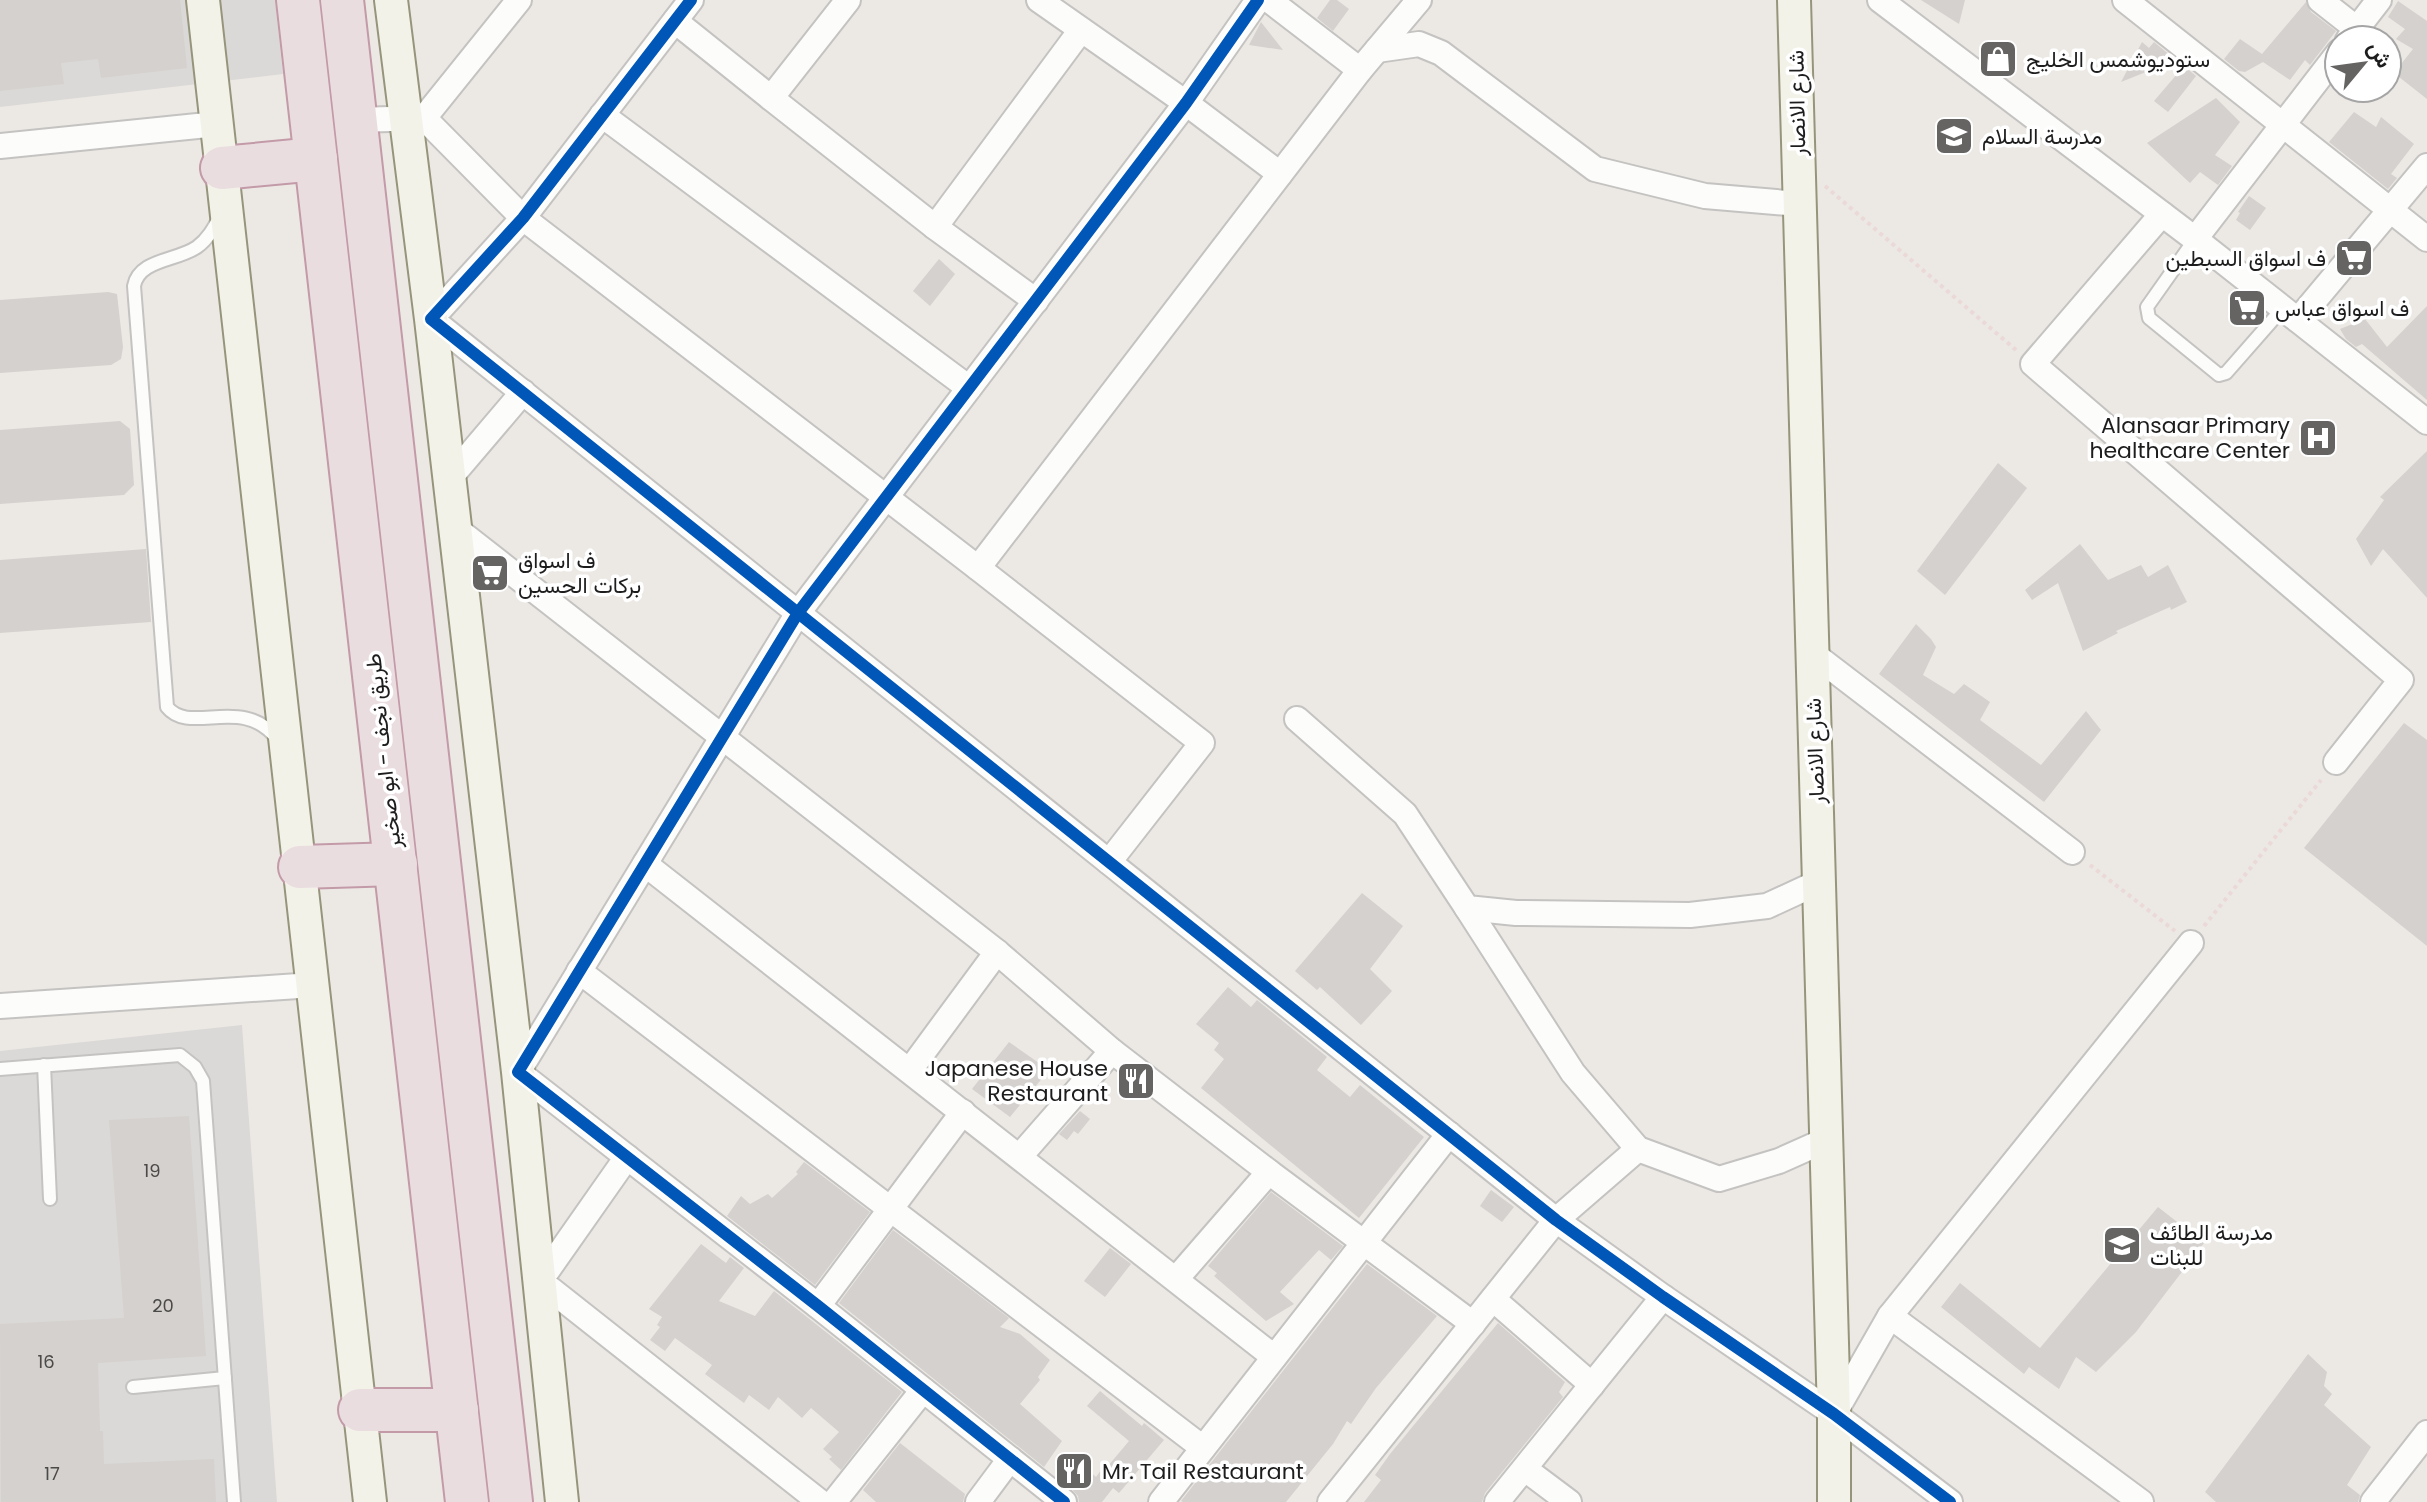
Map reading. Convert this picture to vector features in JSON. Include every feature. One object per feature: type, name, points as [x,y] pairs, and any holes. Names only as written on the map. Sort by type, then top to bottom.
[{"type":"highway","name":"طريق نجف - ابو صخير","points":[[298,0],[467,1502]]},
{"type":"highway","name":"طريق نجف - ابو صخير","points":[[342,0],[511,1502]]},
{"type":"highway","points":[[224,187],[316,159]]},
{"type":"highway","points":[[300,867],[396,864]]},
{"type":"highway","points":[[360,1410],[457,1410]]},
{"type":"main road","points":[[203,0],[370,1502]]},
{"type":"main road","points":[[391,0],[414,118],[431,319],[518,1072],[562,1502]]},
{"type":"main road","name":"شارع الانصار","points":[[1794,0],[1834,1502]]},
{"type":"street","points":[[414,118],[519,0]]},
{"type":"street","points":[[691,0],[523,218],[431,319],[1556,1220],[1834,1414],[1950,1502]]},
{"type":"street","points":[[771,98],[848,0]]},
{"type":"street","points":[[1039,0],[1186,103],[1280,174]]},
{"type":"street","points":[[1064,1502],[518,1072],[798,613],[1186,103],[1258,0]]},
{"type":"street","points":[[1269,0],[1360,70]]},
{"type":"street","points":[[978,568],[1360,70],[1419,0]]},
{"type":"street","points":[[1880,0],[2195,239],[2427,422]]},
{"type":"street","points":[[2125,0],[2427,239]]},
{"type":"street","points":[[2320,0],[2343,24]]},
{"type":"street","points":[[2360,24],[2379,0]]},
{"type":"street","points":[[675,21],[935,227],[1036,301]]},
{"type":"street","points":[[935,227],[1081,30]]},
{"type":"street","points":[[1377,50],[1419,44],[1441,53],[1595,169],[1705,196],[1799,204]]},
{"type":"street","points":[[2195,239],[2323,73]]},
{"type":"street","points":[[602,115],[969,388]]},
{"type":"street","points":[[356,120],[414,118],[523,218],[1202,743],[1109,862]]},
{"type":"street","points":[[0,146],[217,124]]},
{"type":"street","points":[[2290,314],[2391,210],[2427,166]]},
{"type":"street","points":[[2162,214],[2033,364],[2401,680],[2336,762]]},
{"type":"street","points":[[449,479],[523,392]]},
{"type":"street","points":[[455,528],[997,952],[1112,1051],[1473,1324]]},
{"type":"street","points":[[1812,653],[2072,852]]},
{"type":"street","points":[[1297,719],[1405,814],[1573,1073],[1638,1149],[1719,1179],[1779,1161],[1826,1140]]},
{"type":"street","points":[[645,864],[1274,1357]]},
{"type":"street","points":[[1467,908],[1516,913],[1690,915],[1767,906],[1819,882]]},
{"type":"street","points":[[1834,1414],[1890,1316],[2191,943]]},
{"type":"street","points":[[910,1070],[997,952]]},
{"type":"street","points":[[579,971],[1203,1448]]},
{"type":"street","points":[[0,1006],[313,985]]},
{"type":"street","points":[[1020,1156],[1112,1051]]},
{"type":"street","points":[[818,1306],[963,1112]]},
{"type":"street","points":[[1161,1502],[1449,1134]]},
{"type":"street","points":[[1330,1502],[1556,1220],[1638,1149]]},
{"type":"street","points":[[627,1157],[540,1281],[820,1502]]},
{"type":"street","points":[[1176,1279],[1269,1172]]},
{"type":"street","points":[[1497,1502],[1663,1297]]},
{"type":"street","points":[[1493,1299],[1592,1385]]},
{"type":"street","points":[[1890,1316],[2141,1502]]},
{"type":"street","points":[[834,1502],[923,1390]]},
{"type":"street","points":[[2373,1502],[2427,1433]]},
{"type":"street","points":[[978,1502],[1010,1459]]},
{"type":"street","points":[[1525,1469],[1569,1502]]},
{"type":"lane","points":[[224,187],[210,235],[198,247],[143,269],[134,286],[167,707],[182,717],[248,717],[268,728],[287,755]]},
{"type":"lane","points":[[2195,239],[2147,307],[2149,318],[2219,375],[2226,373],[2290,314]]},
{"type":"lane","points":[[0,1069],[180,1055],[195,1067],[203,1081],[234,1502]]},
{"type":"lane","points":[[44,1065],[50,1199]]},
{"type":"lane","points":[[133,1387],[225,1378]]},
{"type":"path","points":[[1798,163],[2033,364]]},
{"type":"path","points":[[2072,852],[2191,943],[2336,762]]},
{"type":"shaded area","points":[[0,0],[275,0],[283,74],[0,107]]},
{"type":"shaded area","points":[[242,1025],[277,1502],[0,1502],[0,1051]]},
{"type":"building","points":[[0,0],[180,0],[187,68],[101,78],[98,59],[61,63],[64,84],[0,91]]},
{"type":"building","points":[[1330,0],[1337,0],[1349,9],[1333,31],[1317,18]]},
{"type":"building","points":[[1921,0],[1965,0],[1959,24]]},
{"type":"building","points":[[2398,1],[2427,21],[2427,99],[2403,80],[2403,62],[2413,49],[2403,43],[2403,24],[2388,17]]},
{"type":"building","points":[[2306,2],[2311,12],[2327,24],[2323,24],[2323,48],[2310,65],[2305,60],[2290,80],[2263,62],[2245,72],[2224,59],[2240,39],[2262,54]]},
{"type":"building","points":[[1261,22],[1283,50],[1249,45]]},
{"type":"building","points":[[2142,42],[2149,48],[2154,42],[2176,60],[2121,82]]},
{"type":"building","points":[[2184,66],[2196,76],[2168,112],[2154,101]]},
{"type":"building","points":[[2216,98],[2240,122],[2215,155],[2232,166],[2218,185],[2200,172],[2190,183],[2147,143]]},
{"type":"building","points":[[2354,112],[2376,127],[2381,117],[2414,144],[2391,174],[2397,178],[2388,189],[2329,142]]},
{"type":"building","points":[[2249,196],[2266,208],[2250,230],[2236,220]]},
{"type":"building","points":[[939,259],[955,274],[930,306],[913,291]]},
{"type":"building","points":[[108,292],[117,294],[123,347],[121,359],[111,365],[0,373],[0,300]]},
{"type":"building","points":[[2427,306],[2427,400],[2362,344],[2356,347],[2346,339],[2340,329],[2365,319],[2387,347]]},
{"type":"building","points":[[120,421],[130,429],[134,485],[124,495],[0,504],[0,430]]},
{"type":"building","points":[[2427,451],[2427,598],[2383,549],[2371,566],[2356,539],[2384,500],[2380,497]]},
{"type":"building","points":[[1998,463],[2027,488],[1945,595],[1917,571]]},
{"type":"building","points":[[2080,544],[2108,580],[2141,565],[2148,577],[2168,565],[2187,602],[2116,631],[2118,633],[2083,651],[2058,583],[2032,600],[2025,590]]},
{"type":"building","points":[[146,549],[151,622],[0,633],[0,560]]},
{"type":"building","points":[[1916,624],[1936,647],[1923,675],[1954,694],[1964,684],[1990,702],[1980,720],[2041,765],[2086,711],[2101,730],[2044,802],[1879,674]]},
{"type":"building","points":[[2404,723],[2427,740],[2427,946],[2304,848]]},
{"type":"building","points":[[1362,893],[1403,926],[1370,969],[1392,991],[1361,1025],[1320,987],[1317,990],[1295,971]]},
{"type":"building","points":[[1228,987],[1251,1007],[1257,1000],[1327,1057],[1317,1070],[1350,1097],[1360,1085],[1424,1137],[1359,1218],[1201,1088],[1224,1059],[1214,1050],[1219,1043],[1196,1024]]},
{"type":"building","points":[[1009,1042],[1049,1070],[1010,1117],[972,1089]]},
{"type":"building","points":[[1080,1111],[1090,1119],[1078,1134],[1074,1131],[1067,1140],[1059,1134]]},
{"type":"building","points":[[189,1116],[206,1356],[98,1363],[100,1431],[103,1431],[104,1464],[214,1459],[216,1502],[1,1502],[0,1324],[124,1318],[109,1120]]},
{"type":"building","points":[[804,1162],[870,1212],[815,1285],[727,1216],[741,1196],[750,1204],[768,1194],[772,1198],[798,1174],[796,1172]]},
{"type":"building","points":[[1491,1190],[1514,1207],[1502,1222],[1480,1206]]},
{"type":"building","points":[[1271,1192],[1343,1246],[1331,1260],[1319,1250],[1280,1292],[1294,1304],[1266,1321],[1214,1276],[1217,1273],[1208,1266]]},
{"type":"building","points":[[2158,1207],[2204,1243],[2136,1332],[2096,1372],[2076,1357],[2059,1389],[2029,1367],[2024,1374],[1941,1307],[1960,1283],[2040,1348]]},
{"type":"building","points":[[893,1230],[1009,1318],[1000,1327],[1020,1334],[1050,1360],[1038,1377],[1040,1380],[1020,1404],[1062,1441],[1044,1467],[839,1303]]},
{"type":"building","points":[[701,1244],[726,1263],[730,1257],[744,1268],[719,1301],[755,1316],[774,1291],[902,1392],[841,1470],[823,1449],[839,1432],[811,1408],[802,1418],[778,1397],[769,1410],[749,1395],[744,1403],[705,1374],[712,1365],[675,1338],[665,1351],[650,1340],[660,1327],[657,1325],[662,1317],[649,1309]]},
{"type":"building","points":[[1110,1248],[1131,1264],[1105,1297],[1084,1281]]},
{"type":"building","points":[[1367,1264],[1437,1316],[1376,1388],[1351,1424],[1347,1421],[1333,1444],[1286,1502],[1181,1501]]},
{"type":"building","points":[[1498,1323],[1565,1382],[1559,1392],[1563,1397],[1485,1493],[1482,1502],[1364,1502],[1381,1480],[1375,1475],[1390,1454]]},
{"type":"building","points":[[2308,1354],[2327,1372],[2324,1386],[2332,1394],[2324,1405],[2371,1447],[2347,1485],[2360,1495],[2358,1502],[2216,1502],[2205,1492]]},
{"type":"building","points":[[1100,1391],[1164,1440],[1119,1493],[1113,1488],[1102,1502],[1079,1502],[1069,1486],[1085,1467],[1096,1477],[1101,1470],[1103,1472],[1129,1441],[1087,1406]]},
{"type":"building","points":[[900,1443],[965,1494],[963,1502],[876,1502],[863,1490]]},
{"type":"cycle path","points":[[691,0],[523,218],[431,319],[1556,1220],[1834,1414],[1950,1502]]},
{"type":"cycle path","points":[[1064,1502],[518,1072],[798,613],[1186,103],[1258,0]]},
{"type":"place","name":"ستوديوشمس الخليج","points":[[1998,59]]},
{"type":"place","name":"مدرسة السلام","points":[[1954,136]]},
{"type":"place","name":"ف اسواق السبطين","points":[[2354,258]]},
{"type":"place","name":"ف اسواق عباس","points":[[2247,308]]},
{"type":"place","name":"Alansaar Primary healthcare Center","points":[[2318,438]]},
{"type":"place","name":"ف اسواق بركات الحسين","points":[[490,573]]},
{"type":"place","name":"Japanese House Restaurant","points":[[1136,1081]]},
{"type":"place","name":"مدرسة الطائف للبنات","points":[[2122,1245]]},
{"type":"place","name":"Mr. Tail Restaurant","points":[[1074,1471]]}]
